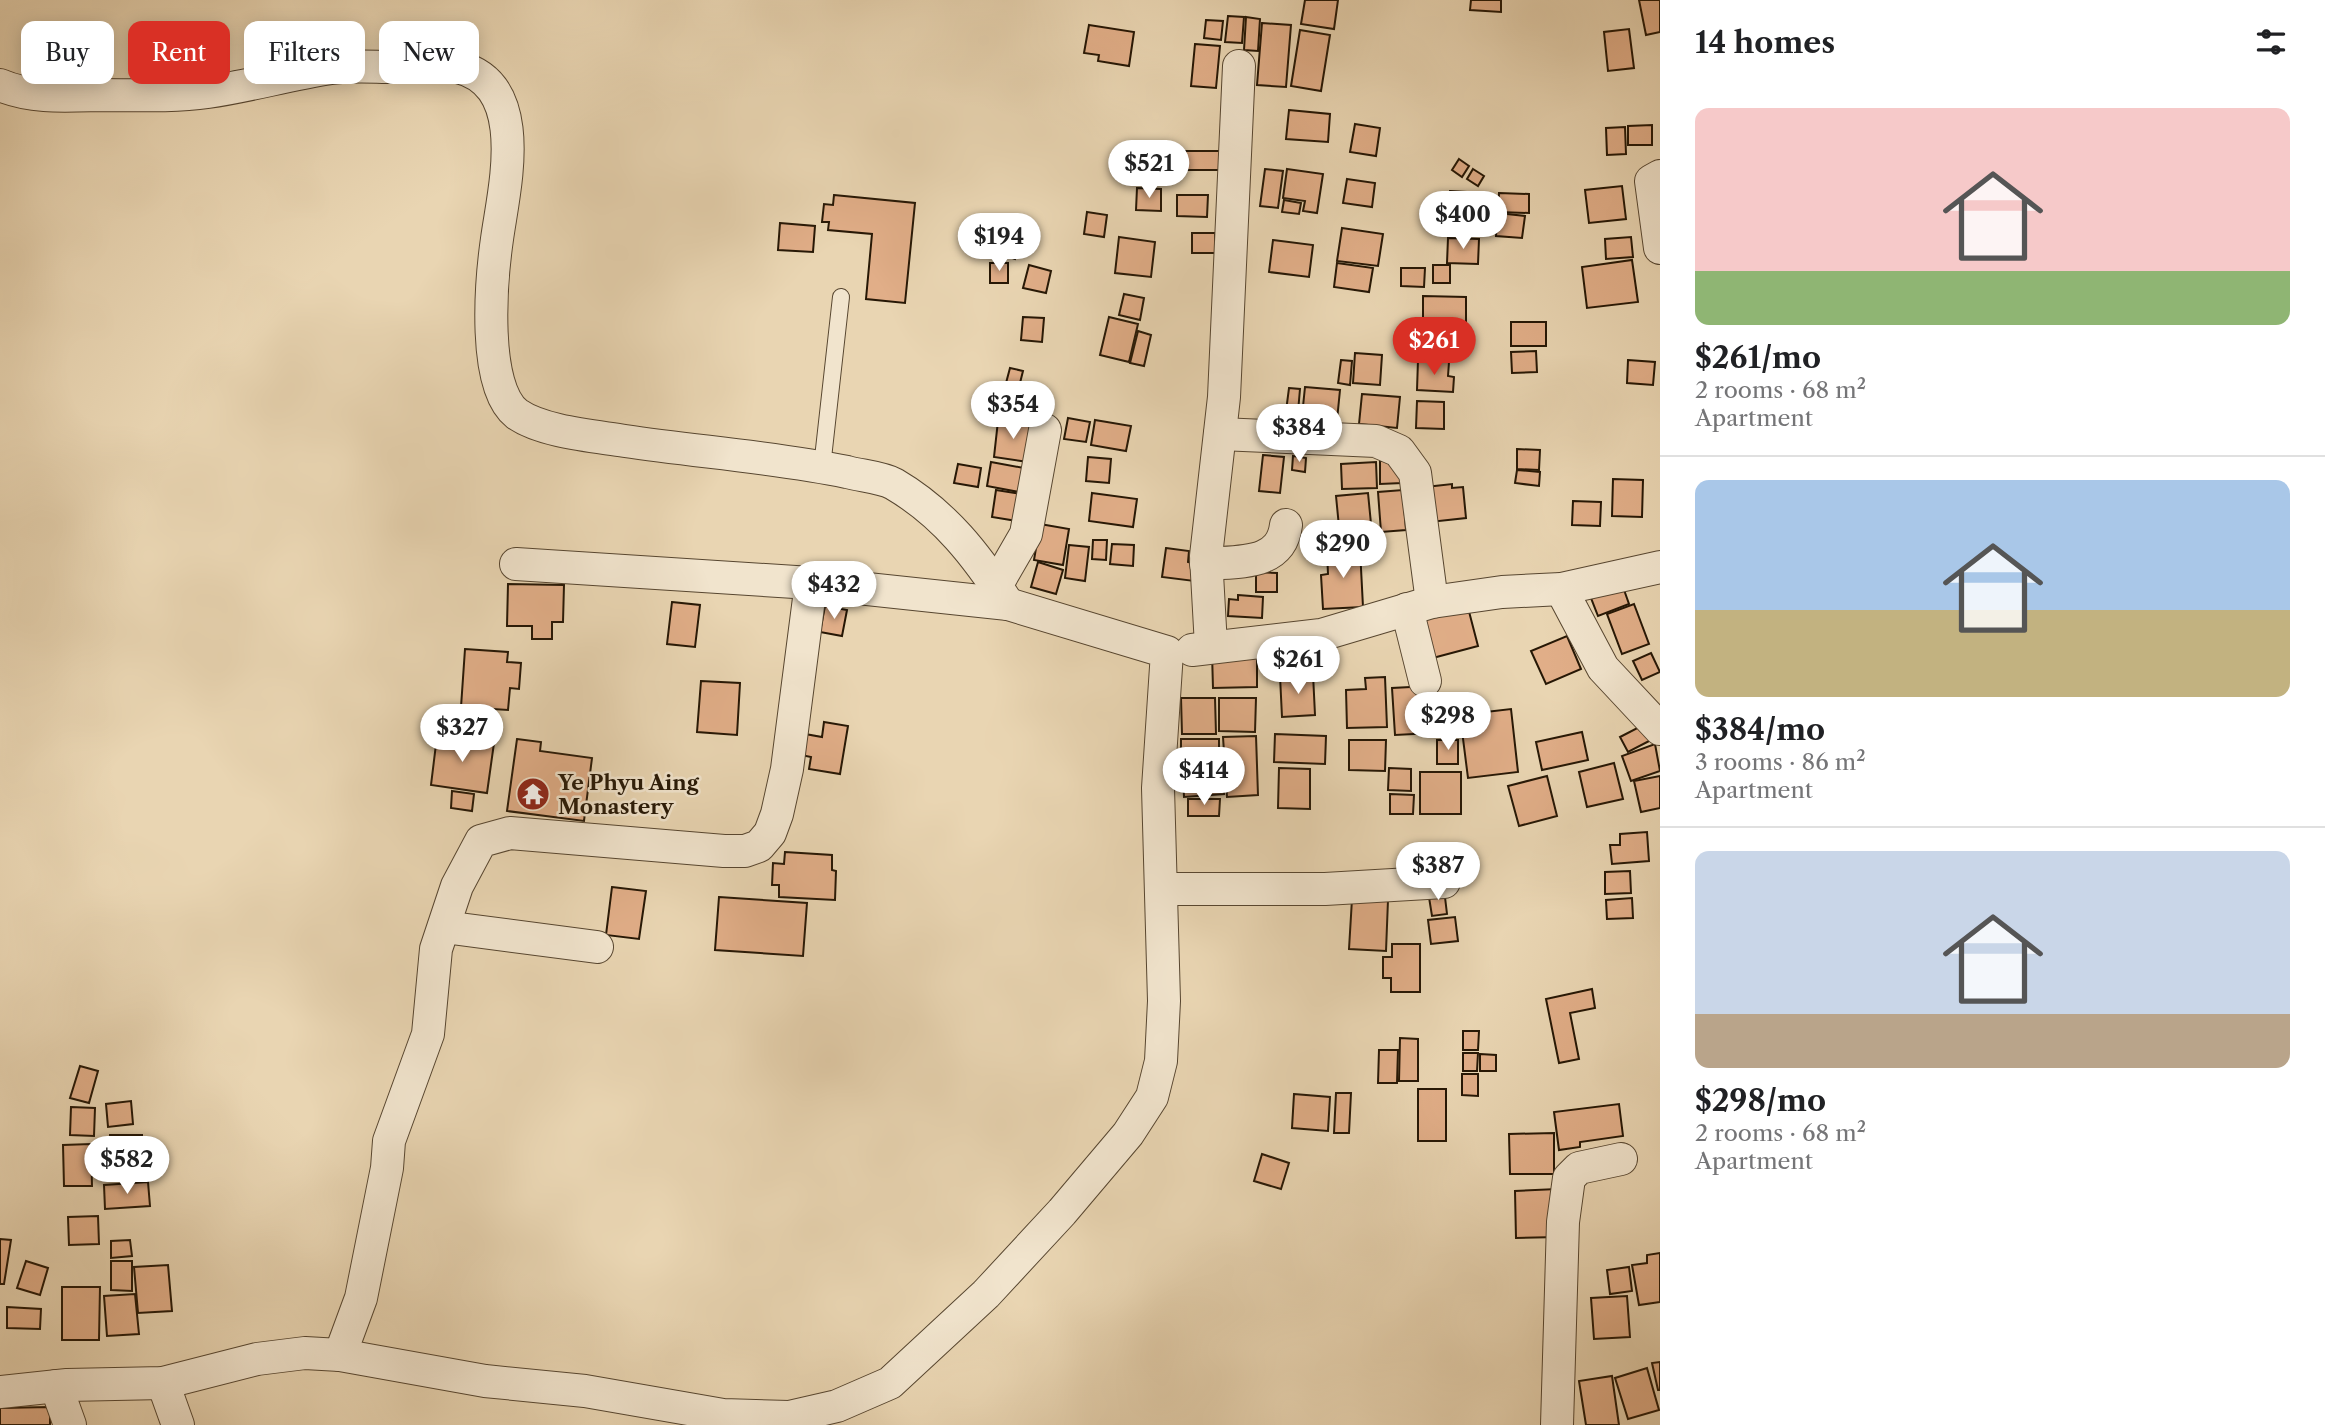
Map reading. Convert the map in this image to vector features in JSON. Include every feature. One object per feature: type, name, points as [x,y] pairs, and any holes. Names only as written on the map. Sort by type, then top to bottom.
[{"type":"street","points":[[0,85],[18,93],[153,95],[206,92],[335,68],[456,66],[478,75],[496,96],[504,118],[509,152],[507,190],[497,241],[492,343],[495,375],[505,403],[521,416],[571,433],[822,467],[890,482],[947,523],[974,553],[1002,595]]},
{"type":"street","points":[[1211,646],[1206,564],[1220,434],[1235,210],[1239,66]]},
{"type":"street","points":[[1660,176],[1651,181],[1660,248]]},
{"type":"street","points":[[1002,595],[1026,534],[1045,430]]},
{"type":"street","points":[[1220,434],[1376,441],[1399,451],[1415,473],[1424,681]]},
{"type":"street","points":[[1206,564],[1264,558],[1284,539],[1286,525]]},
{"type":"street","points":[[516,564],[1002,595],[1167,652],[1211,646],[1250,645],[1321,635],[1419,606],[1502,592],[1561,589],[1660,566]]},
{"type":"street","points":[[341,1355],[361,1298],[387,1168],[388,1141],[428,1034],[436,950],[457,886],[481,841],[510,833],[724,851],[745,851],[759,846],[774,824],[787,769],[811,583]]},
{"type":"street","points":[[1561,589],[1603,668],[1660,729]]},
{"type":"street","points":[[0,1392],[56,1386],[163,1383],[257,1359],[305,1353],[341,1355],[441,1375],[585,1391],[723,1415],[789,1417],[837,1406],[890,1383],[986,1294],[1128,1134],[1152,1097],[1161,1060],[1162,1037],[1162,889],[1158,788],[1167,652]]},
{"type":"street","points":[[1162,889],[1325,890],[1444,882]]},
{"type":"street","points":[[444,927],[597,947]]},
{"type":"street","points":[[1557,1425],[1562,1236],[1569,1178],[1579,1168],[1621,1158]]},
{"type":"street","points":[[163,1383],[177,1425]]},
{"type":"street","points":[[56,1386],[70,1425]]},
{"type":"lane","points":[[822,467],[841,297]]},
{"type":"building","points":[[1305,0],[1338,0],[1334,29],[1301,24]]},
{"type":"building","points":[[1471,0],[1501,0],[1501,12],[1470,10]]},
{"type":"building","points":[[1639,0],[1660,0],[1660,32],[1646,35]]},
{"type":"building","points":[[1228,16],[1244,17],[1242,43],[1225,42]]},
{"type":"building","points":[[1246,17],[1260,19],[1258,51],[1244,50]]},
{"type":"building","points":[[1206,20],[1223,21],[1221,40],[1204,38]]},
{"type":"building","points":[[1262,23],[1291,25],[1286,87],[1257,85]]},
{"type":"building","points":[[1089,25],[1134,32],[1129,66],[1098,61],[1099,55],[1084,53]]},
{"type":"building","points":[[1629,29],[1634,68],[1608,71],[1604,32]]},
{"type":"building","points":[[1300,30],[1330,35],[1321,91],[1291,86]]},
{"type":"building","points":[[1195,44],[1220,46],[1216,88],[1191,86]]},
{"type":"building","points":[[1289,110],[1330,114],[1328,142],[1286,139]]},
{"type":"building","points":[[1355,124],[1380,128],[1376,156],[1350,152]]},
{"type":"building","points":[[1652,125],[1652,145],[1628,145],[1628,126]]},
{"type":"building","points":[[1625,127],[1626,154],[1607,155],[1606,128]]},
{"type":"building","points":[[1128,146],[1169,151],[1167,167],[1126,161]]},
{"type":"building","points":[[1174,151],[1223,151],[1223,170],[1174,170]]},
{"type":"building","points":[[1459,159],[1469,166],[1462,177],[1452,170]]},
{"type":"building","points":[[1265,169],[1283,171],[1278,208],[1260,206]]},
{"type":"building","points":[[1287,169],[1323,174],[1317,213],[1303,211],[1305,201],[1283,198]]},
{"type":"building","points":[[1473,169],[1484,176],[1478,186],[1467,179]]},
{"type":"building","points":[[1347,179],[1375,183],[1372,207],[1343,203]]},
{"type":"building","points":[[1622,186],[1626,219],[1589,223],[1585,190]]},
{"type":"building","points":[[1137,188],[1161,189],[1161,211],[1136,210]]},
{"type":"building","points":[[1450,191],[1483,193],[1482,212],[1448,210]]},
{"type":"building","points":[[1499,193],[1529,194],[1529,213],[1498,212]]},
{"type":"building","points":[[834,195],[915,203],[905,303],[866,299],[872,234],[828,230],[829,222],[822,222],[824,204],[833,205]]},
{"type":"building","points":[[1177,195],[1208,195],[1207,217],[1177,216]]},
{"type":"building","points":[[1284,200],[1301,203],[1299,214],[1282,212]]},
{"type":"building","points":[[1450,211],[1485,213],[1484,236],[1448,234]]},
{"type":"building","points":[[1087,212],[1107,215],[1104,237],[1084,234]]},
{"type":"building","points":[[1498,213],[1525,216],[1522,238],[1496,236]]},
{"type":"building","points":[[780,223],[815,226],[813,252],[778,250]]},
{"type":"building","points":[[1342,228],[1383,234],[1378,266],[1337,261]]},
{"type":"building","points":[[1002,232],[1022,239],[1015,259],[995,252]]},
{"type":"building","points":[[1192,233],[1215,233],[1215,253],[1192,253]]},
{"type":"building","points":[[1119,237],[1155,242],[1151,277],[1115,273]]},
{"type":"building","points":[[1631,237],[1633,257],[1606,259],[1605,239]]},
{"type":"building","points":[[1448,238],[1479,239],[1478,264],[1447,263]]},
{"type":"building","points":[[1273,240],[1313,245],[1309,277],[1269,272]]},
{"type":"building","points":[[1632,260],[1638,302],[1587,308],[1582,267]]},
{"type":"building","points":[[990,263],[1008,263],[1008,283],[990,283]]},
{"type":"building","points":[[1337,263],[1373,268],[1369,292],[1334,287]]},
{"type":"building","points":[[1029,265],[1051,271],[1046,293],[1023,288]]},
{"type":"building","points":[[1433,265],[1450,265],[1450,283],[1433,283]]},
{"type":"building","points":[[1401,268],[1425,268],[1424,287],[1401,286]]},
{"type":"building","points":[[1124,294],[1144,298],[1140,320],[1119,315]]},
{"type":"building","points":[[1423,296],[1466,297],[1466,332],[1423,331]]},
{"type":"building","points":[[1023,317],[1044,318],[1042,342],[1021,340]]},
{"type":"building","points":[[1109,317],[1138,324],[1129,362],[1100,355]]},
{"type":"building","points":[[1511,322],[1546,322],[1546,346],[1511,346]]},
{"type":"building","points":[[1138,331],[1151,335],[1144,366],[1130,363]]},
{"type":"building","points":[[1536,351],[1537,372],[1512,373],[1511,352]]},
{"type":"building","points":[[1355,353],[1382,355],[1380,385],[1353,383]]},
{"type":"building","points":[[1341,360],[1352,361],[1350,385],[1338,383]]},
{"type":"building","points":[[1418,360],[1449,362],[1448,376],[1454,377],[1453,392],[1417,390]]},
{"type":"building","points":[[1628,360],[1655,362],[1653,385],[1627,383]]},
{"type":"building","points":[[1010,368],[1023,371],[1019,387],[1006,383]]},
{"type":"building","points":[[1012,387],[1035,393],[1035,396],[1042,398],[1037,417],[1007,410]]},
{"type":"building","points":[[1305,387],[1340,390],[1337,420],[1302,416]]},
{"type":"building","points":[[1289,388],[1300,389],[1298,412],[1286,411]]},
{"type":"building","points":[[1362,394],[1400,397],[1397,428],[1359,424]]},
{"type":"building","points":[[1417,401],[1444,402],[1444,429],[1416,428]]},
{"type":"building","points":[[1068,418],[1090,422],[1086,442],[1064,439]]},
{"type":"building","points":[[1095,420],[1131,426],[1126,451],[1091,445]]},
{"type":"building","points":[[998,421],[1033,426],[1028,462],[994,457]]},
{"type":"building","points":[[1517,449],[1540,450],[1539,470],[1517,469]]},
{"type":"building","points":[[1263,455],[1284,457],[1280,493],[1259,491]]},
{"type":"building","points":[[1293,456],[1306,458],[1305,472],[1292,470]]},
{"type":"building","points":[[1088,457],[1111,459],[1109,483],[1086,481]]},
{"type":"building","points":[[1401,460],[1402,483],[1380,484],[1380,461]]},
{"type":"building","points":[[991,462],[1029,469],[1024,493],[987,486]]},
{"type":"building","points":[[1376,462],[1377,488],[1342,489],[1341,464]]},
{"type":"building","points":[[958,464],[981,468],[978,487],[954,483]]},
{"type":"building","points":[[1517,470],[1540,472],[1539,486],[1515,483]]},
{"type":"building","points":[[1613,479],[1643,480],[1642,517],[1612,516]]},
{"type":"building","points":[[1452,484],[1452,488],[1463,487],[1466,518],[1430,522],[1426,487]]},
{"type":"building","points":[[996,490],[1021,494],[1017,521],[992,517]]},
{"type":"building","points":[[1403,490],[1406,530],[1381,532],[1378,492]]},
{"type":"building","points":[[1092,493],[1137,499],[1133,527],[1089,521]]},
{"type":"building","points":[[1368,493],[1372,534],[1340,537],[1336,496]]},
{"type":"building","points":[[1573,501],[1601,502],[1600,526],[1572,525]]},
{"type":"building","points":[[1040,524],[1069,529],[1063,565],[1034,560]]},
{"type":"building","points":[[1093,540],[1107,540],[1106,560],[1092,559]]},
{"type":"building","points":[[1112,544],[1134,545],[1133,566],[1110,564]]},
{"type":"building","points":[[1069,545],[1089,547],[1085,581],[1065,578]]},
{"type":"building","points":[[1166,548],[1189,551],[1188,562],[1196,564],[1194,581],[1162,577]]},
{"type":"building","points":[[1360,549],[1363,607],[1323,609],[1321,575],[1328,574],[1327,551]]},
{"type":"building","points":[[1038,562],[1063,570],[1056,594],[1031,587]]},
{"type":"building","points":[[1256,572],[1277,573],[1277,592],[1256,592]]},
{"type":"building","points":[[508,584],[564,585],[563,622],[552,622],[552,639],[532,639],[532,626],[507,626]]},
{"type":"building","points":[[1623,587],[1629,604],[1598,616],[1591,598]]},
{"type":"building","points":[[1238,595],[1263,597],[1262,618],[1228,616],[1229,599],[1238,600]]},
{"type":"building","points":[[1466,600],[1478,646],[1429,659],[1417,613]]},
{"type":"building","points":[[672,602],[700,605],[695,647],[667,644]]},
{"type":"building","points":[[1634,604],[1649,644],[1622,654],[1607,614]]},
{"type":"building","points":[[825,606],[847,610],[842,636],[820,632]]},
{"type":"building","points":[[1567,636],[1581,669],[1546,684],[1531,651]]},
{"type":"building","points":[[1279,646],[1305,646],[1305,671],[1279,671]]},
{"type":"building","points":[[465,649],[508,652],[507,662],[521,663],[519,689],[510,688],[508,710],[461,707]]},
{"type":"building","points":[[1257,652],[1257,687],[1213,688],[1212,653]]},
{"type":"building","points":[[1651,653],[1660,672],[1642,680],[1633,661]]},
{"type":"building","points":[[1313,674],[1315,715],[1282,717],[1280,676]]},
{"type":"building","points":[[1385,677],[1387,727],[1347,728],[1346,690],[1366,689],[1365,678]]},
{"type":"building","points":[[701,681],[740,683],[737,735],[697,732]]},
{"type":"building","points":[[1430,686],[1433,733],[1395,735],[1392,688]]},
{"type":"building","points":[[1181,698],[1215,698],[1216,734],[1182,734]]},
{"type":"building","points":[[1219,698],[1256,698],[1255,732],[1219,731]]},
{"type":"building","points":[[1457,703],[1460,732],[1438,735],[1435,705]]},
{"type":"building","points":[[1511,709],[1518,772],[1468,778],[1460,715]]},
{"type":"building","points":[[824,722],[848,726],[840,774],[809,769],[811,757],[801,755],[805,734],[822,737]]},
{"type":"building","points":[[1645,724],[1653,739],[1628,752],[1620,737]]},
{"type":"building","points":[[1582,732],[1588,760],[1542,770],[1536,742]]},
{"type":"building","points":[[1275,734],[1326,736],[1325,764],[1274,762]]},
{"type":"building","points":[[437,736],[494,743],[487,793],[431,785]]},
{"type":"building","points":[[1256,736],[1258,795],[1227,797],[1223,737]]},
{"type":"building","points":[[517,739],[541,742],[540,751],[592,758],[584,821],[507,811]]},
{"type":"building","points":[[1181,739],[1219,739],[1219,763],[1181,763]]},
{"type":"building","points":[[1349,740],[1386,740],[1385,771],[1349,770]]},
{"type":"building","points":[[1437,740],[1458,740],[1458,764],[1437,764]]},
{"type":"building","points":[[1655,744],[1660,771],[1631,781],[1622,756]]},
{"type":"building","points":[[1614,763],[1623,799],[1587,807],[1579,772]]},
{"type":"building","points":[[1279,768],[1310,769],[1310,809],[1278,808]]},
{"type":"building","points":[[1389,768],[1411,769],[1411,791],[1388,790]]},
{"type":"building","points":[[1223,772],[1224,794],[1184,797],[1183,774]]},
{"type":"building","points":[[1420,772],[1461,772],[1461,814],[1420,814]]},
{"type":"building","points":[[1547,776],[1557,816],[1519,826],[1508,786]]},
{"type":"building","points":[[1660,776],[1660,808],[1641,812],[1634,781]]},
{"type":"building","points":[[452,791],[474,794],[472,811],[451,808]]},
{"type":"building","points":[[1390,794],[1414,795],[1413,814],[1390,814]]},
{"type":"building","points":[[1188,799],[1220,799],[1219,816],[1188,816]]},
{"type":"building","points":[[1647,832],[1649,861],[1612,864],[1610,845],[1620,845],[1620,834]]},
{"type":"building","points":[[785,852],[832,855],[832,870],[836,871],[835,900],[779,897],[779,885],[772,885],[773,863],[784,864]]},
{"type":"building","points":[[1630,871],[1631,893],[1605,894],[1605,872]]},
{"type":"building","points":[[612,887],[646,891],[639,939],[606,935]]},
{"type":"building","points":[[1444,889],[1447,914],[1432,916],[1428,891]]},
{"type":"building","points":[[719,897],[807,903],[803,956],[715,950]]},
{"type":"building","points":[[1632,898],[1633,918],[1607,919],[1606,900]]},
{"type":"building","points":[[1352,899],[1388,900],[1386,951],[1349,949]]},
{"type":"building","points":[[1455,917],[1458,941],[1431,944],[1428,920]]},
{"type":"building","points":[[1392,944],[1420,944],[1420,992],[1391,992],[1391,978],[1383,978],[1383,957],[1392,957]]},
{"type":"building","points":[[1592,989],[1595,1008],[1570,1013],[1579,1059],[1559,1063],[1546,999]]},
{"type":"building","points":[[1463,1031],[1479,1031],[1478,1050],[1463,1050]]},
{"type":"building","points":[[1400,1038],[1418,1039],[1418,1081],[1399,1081]]},
{"type":"building","points":[[1379,1050],[1398,1050],[1397,1083],[1378,1083]]},
{"type":"building","points":[[1463,1053],[1478,1053],[1477,1071],[1463,1071]]},
{"type":"building","points":[[1480,1054],[1496,1055],[1496,1071],[1480,1071]]},
{"type":"building","points":[[80,1066],[98,1071],[89,1103],[70,1098]]},
{"type":"building","points":[[1462,1074],[1478,1074],[1478,1096],[1462,1095]]},
{"type":"building","points":[[1418,1089],[1446,1089],[1446,1141],[1418,1141]]},
{"type":"building","points":[[1336,1093],[1351,1093],[1349,1133],[1334,1133]]},
{"type":"building","points":[[1294,1094],[1330,1097],[1328,1131],[1292,1128]]},
{"type":"building","points":[[131,1101],[133,1124],[108,1127],[106,1104]]},
{"type":"building","points":[[1619,1104],[1623,1136],[1580,1142],[1580,1147],[1559,1150],[1554,1112]]},
{"type":"building","points":[[71,1107],[95,1108],[94,1136],[70,1135]]},
{"type":"building","points":[[1554,1133],[1554,1174],[1510,1174],[1509,1134]]},
{"type":"building","points":[[110,1135],[142,1135],[142,1154],[104,1154],[104,1144],[110,1144]]},
{"type":"building","points":[[91,1144],[92,1186],[64,1186],[63,1145]]},
{"type":"building","points":[[1262,1154],[1289,1163],[1281,1189],[1254,1181]]},
{"type":"building","points":[[148,1182],[150,1206],[105,1209],[104,1185]]},
{"type":"building","points":[[1557,1189],[1558,1237],[1516,1238],[1515,1191]]},
{"type":"building","points":[[98,1216],[99,1244],[69,1245],[68,1217]]},
{"type":"building","points":[[0,1239],[11,1240],[4,1284],[0,1284]]},
{"type":"building","points":[[130,1240],[132,1256],[111,1258],[111,1241]]},
{"type":"building","points":[[1660,1253],[1660,1302],[1639,1305],[1632,1265],[1647,1263],[1647,1255]]},
{"type":"building","points":[[26,1261],[48,1268],[40,1295],[17,1288]]},
{"type":"building","points":[[111,1261],[132,1261],[132,1291],[111,1290]]},
{"type":"building","points":[[168,1265],[172,1311],[138,1313],[134,1267]]},
{"type":"building","points":[[1629,1267],[1632,1291],[1610,1294],[1607,1270]]},
{"type":"building","points":[[62,1287],[100,1287],[99,1340],[62,1340]]},
{"type":"building","points":[[135,1294],[139,1334],[107,1336],[104,1296]]},
{"type":"building","points":[[1627,1296],[1630,1337],[1594,1339],[1591,1298]]},
{"type":"building","points":[[7,1307],[41,1309],[40,1329],[7,1328]]},
{"type":"building","points":[[1660,1362],[1660,1390],[1658,1390],[1652,1363]]},
{"type":"building","points":[[1647,1368],[1659,1410],[1628,1419],[1615,1378]]},
{"type":"building","points":[[1612,1376],[1619,1425],[1586,1425],[1579,1381]]},
{"type":"building","points":[[50,1407],[50,1425],[0,1425],[0,1408]]},
{"type":"place","name":"Ye Phyu Aing Monastery","points":[[533,794]]}]
